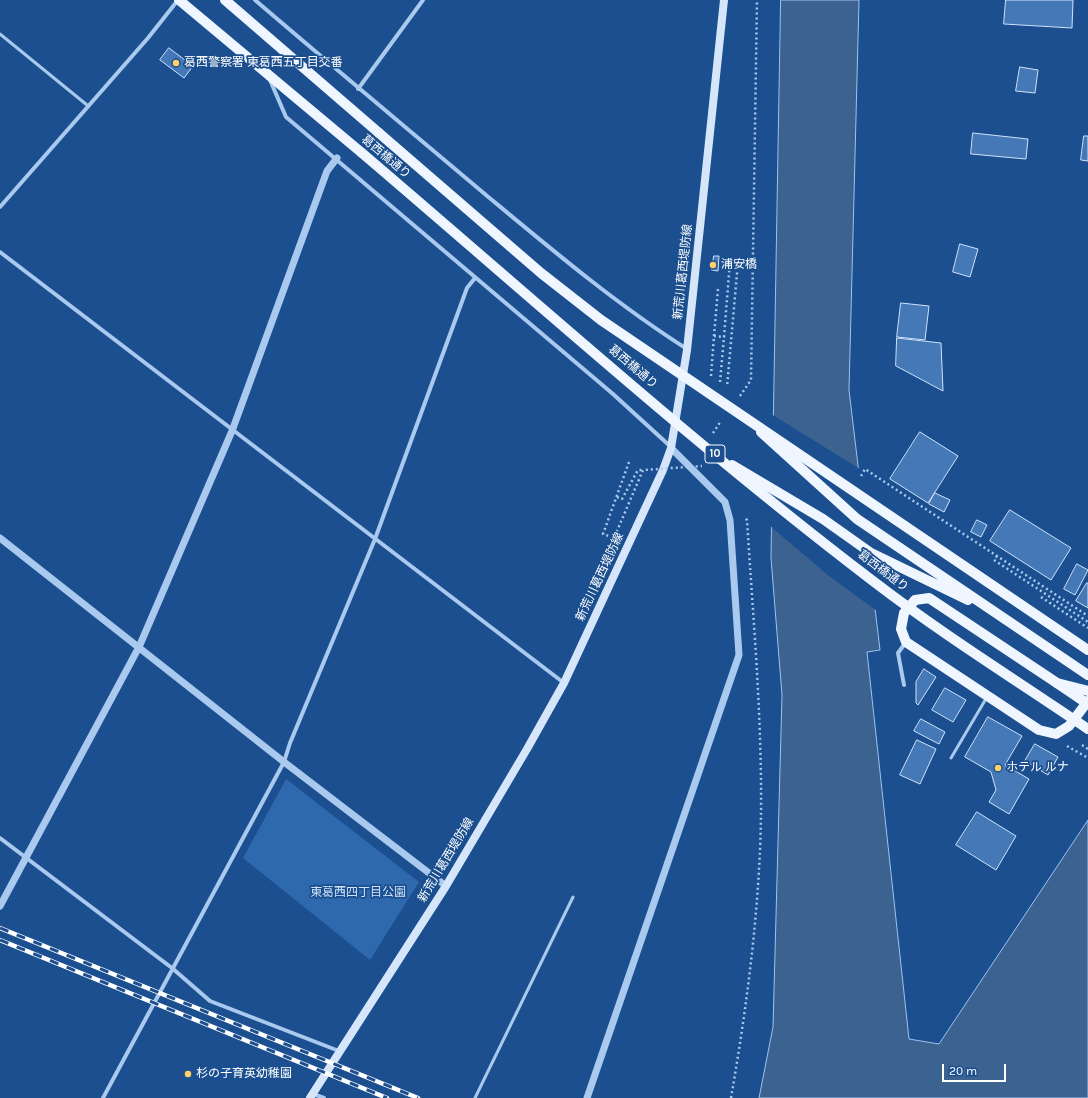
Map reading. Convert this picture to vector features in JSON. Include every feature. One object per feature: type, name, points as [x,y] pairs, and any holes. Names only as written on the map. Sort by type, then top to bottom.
[{"type":"main road","name":"葛西橋通り","points":[[179,0],[362,153],[718,457],[881,587],[936,627],[1088,729]]},
{"type":"main road","name":"葛西橋通り","points":[[225,0],[541,273],[601,320],[1088,650]]},
{"type":"main road","name":"新荒川葛西堤防線","points":[[311,1096],[446,886],[564,683],[664,470],[671,448],[687,350],[724,0]]},
{"type":"main road","points":[[747,420],[857,519],[1088,675]]},
{"type":"main road","points":[[718,457],[823,519],[871,553],[1000,616]]},
{"type":"main road","points":[[929,598],[1088,702],[1069,726],[1056,734],[1039,730],[906,642],[901,629],[904,613],[915,600],[929,598]]},
{"type":"main road","points":[[1057,683],[1088,691]]},
{"type":"street","points":[[0,207],[87,105],[148,38],[179,0]]},
{"type":"street","points":[[255,0],[358,89],[525,227],[644,322],[687,350]]},
{"type":"street","points":[[358,89],[423,0]]},
{"type":"street","points":[[267,74],[286,117],[337,158],[475,278],[613,394],[671,448],[725,502],[730,520],[739,655],[587,1098]]},
{"type":"street","points":[[0,906],[139,647],[232,431],[327,171],[337,158]]},
{"type":"street","points":[[0,252],[232,431],[564,683]]},
{"type":"street","points":[[103,1098],[284,762],[293,736],[375,539],[467,288],[475,278]]},
{"type":"street","points":[[0,538],[284,762],[446,886]]},
{"type":"street","points":[[904,685],[898,653],[906,642]]},
{"type":"street","points":[[0,838],[172,968],[210,1001],[339,1051]]},
{"type":"street","points":[[311,1096],[324,1098]]},
{"type":"lane","points":[[0,34],[87,105]]},
{"type":"lane","points":[[951,758],[988,695]]},
{"type":"lane","points":[[476,1098],[573,897]]},
{"type":"path","points":[[737,399],[751,380],[757,0]]},
{"type":"path","points":[[720,385],[730,261],[738,262],[727,390]]},
{"type":"path","points":[[711,377],[718,289]]},
{"type":"path","points":[[714,336],[724,336]]},
{"type":"path","points":[[710,438],[724,418]]},
{"type":"path","points":[[629,462],[603,534],[614,538],[643,470]]},
{"type":"path","points":[[617,497],[622,499],[638,470],[704,466]]},
{"type":"path","points":[[861,476],[865,469],[1088,616]]},
{"type":"path","points":[[725,502],[747,520],[760,727],[761,782],[760,847],[752,944],[731,1098]]},
{"type":"path","points":[[997,556],[994,560],[1088,622]]},
{"type":"path","points":[[1071,738],[1067,745],[1088,758]]},
{"type":"path","points":[[1081,742],[1088,746]]},
{"type":"green space","name":"東葛西四丁目公園","points":[[286,779],[419,882],[370,960],[243,858]]},
{"type":"shaded area","points":[[781,0],[859,0],[849,390],[880,650],[867,652],[909,1039],[939,1044],[1088,820],[1088,1098],[759,1098],[773,1027],[782,695],[771,558]]},
{"type":"pier","points":[[771,414],[860,469],[877,611],[829,576],[769,525]]},
{"type":"building","points":[[1006,0],[1073,0],[1072,28],[1004,24]]},
{"type":"building","name":"葛西警察署 東葛西五丁目交番","points":[[169,48],[193,66],[184,78],[160,60]]},
{"type":"building","points":[[1020,67],[1038,70],[1035,93],[1016,91]]},
{"type":"building","points":[[973,133],[1028,139],[1026,159],[971,154]]},
{"type":"building","points":[[1084,136],[1088,136],[1088,161],[1081,160]]},
{"type":"building","points":[[960,244],[978,249],[970,277],[953,272]]},
{"type":"building","points":[[714,256],[719,256],[718,271],[712,270]]},
{"type":"building","points":[[901,303],[929,306],[925,340],[897,337]]},
{"type":"building","points":[[897,338],[941,343],[943,391],[896,366]]},
{"type":"building","points":[[920,432],[958,456],[928,503],[890,479]]},
{"type":"building","points":[[935,493],[950,500],[944,512],[929,504]]},
{"type":"building","points":[[1010,510],[1071,548],[1051,580],[990,541]]},
{"type":"building","points":[[977,520],[987,525],[981,537],[971,532]]},
{"type":"building","points":[[1077,564],[1088,570],[1075,595],[1064,589]]},
{"type":"building","points":[[1088,583],[1088,608],[1076,601]]},
{"type":"building","points":[[924,669],[936,677],[918,705],[916,703],[916,682]]},
{"type":"building","points":[[945,688],[966,700],[953,722],[932,710]]},
{"type":"building","name":"ホテル ルナ","points":[[988,717],[1022,736],[1005,765],[1029,779],[1009,814],[989,802],[996,790],[991,772],[965,757]]},
{"type":"building","points":[[921,719],[945,732],[939,744],[914,731]]},
{"type":"building","points":[[917,740],[936,749],[920,784],[900,775]]},
{"type":"building","points":[[1035,744],[1058,757],[1048,775],[1025,761]]},
{"type":"building","points":[[977,812],[1016,836],[996,870],[956,845]]},
{"type":"railway","points":[[0,928],[418,1098]]},
{"type":"railway","points":[[0,940],[387,1098]]},
{"type":"place","name":"葛西警察署 東葛西五丁目交番","points":[[176,63]]},
{"type":"place","name":"浦安橋","points":[[713,265]]},
{"type":"place","name":"ホテル ルナ","points":[[998,768]]},
{"type":"place","name":"杉の子育英幼稚園","points":[[188,1074]]}]
